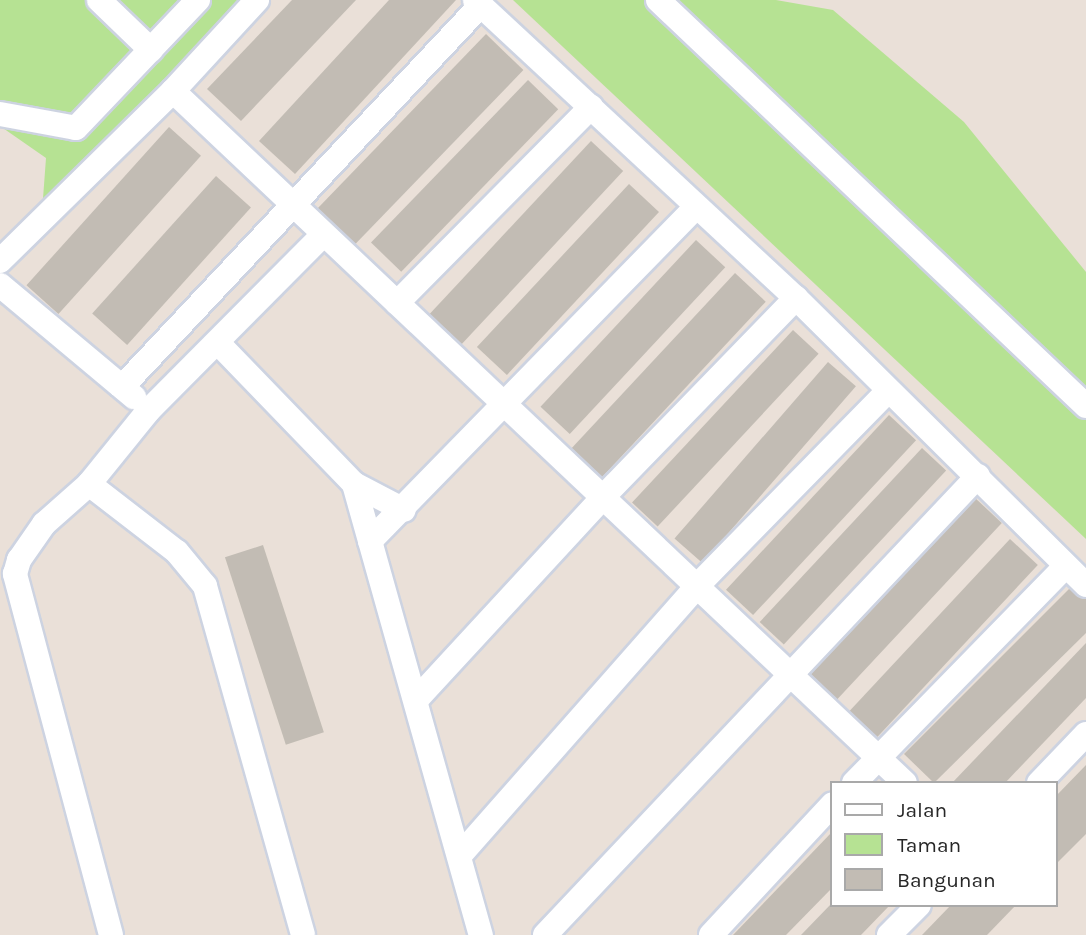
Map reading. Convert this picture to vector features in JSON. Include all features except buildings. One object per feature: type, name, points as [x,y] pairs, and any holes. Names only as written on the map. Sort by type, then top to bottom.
[{"type":"street","points":[[99,0],[151,50]]},
{"type":"street","points":[[0,114],[76,128],[198,0]]},
{"type":"street","points":[[0,261],[173,91],[257,0]]},
{"type":"street","points":[[658,0],[1086,406]]},
{"type":"street","points":[[122,387],[295,206],[477,3],[796,298],[1086,585]]},
{"type":"street","points":[[173,91],[903,781]]},
{"type":"street","points":[[397,303],[591,107]]},
{"type":"street","points":[[370,541],[404,510],[504,402],[696,207]]},
{"type":"street","points":[[111,935],[15,574],[26,546],[89,484],[149,410],[323,235]]},
{"type":"street","points":[[0,285],[149,410]]},
{"type":"street","points":[[416,701],[604,496],[796,298]]},
{"type":"street","points":[[218,343],[354,484],[404,510]]},
{"type":"street","points":[[461,854],[698,585],[888,391]]},
{"type":"street","points":[[545,935],[790,672],[978,476]]},
{"type":"street","points":[[89,484],[177,552],[205,586],[303,935]]},
{"type":"street","points":[[354,484],[461,854],[481,935]]},
{"type":"street","points":[[856,781],[1066,566]]},
{"type":"street","points":[[1041,781],[1086,734]]},
{"type":"street","points":[[710,935],[830,808]]},
{"type":"street","points":[[889,935],[917,907]]},
{"type":"green space","points":[[0,0],[239,0],[42,212],[46,158],[0,126]]},
{"type":"green space","points":[[513,0],[776,0],[833,10],[964,122],[1086,272],[1086,539]]}]
